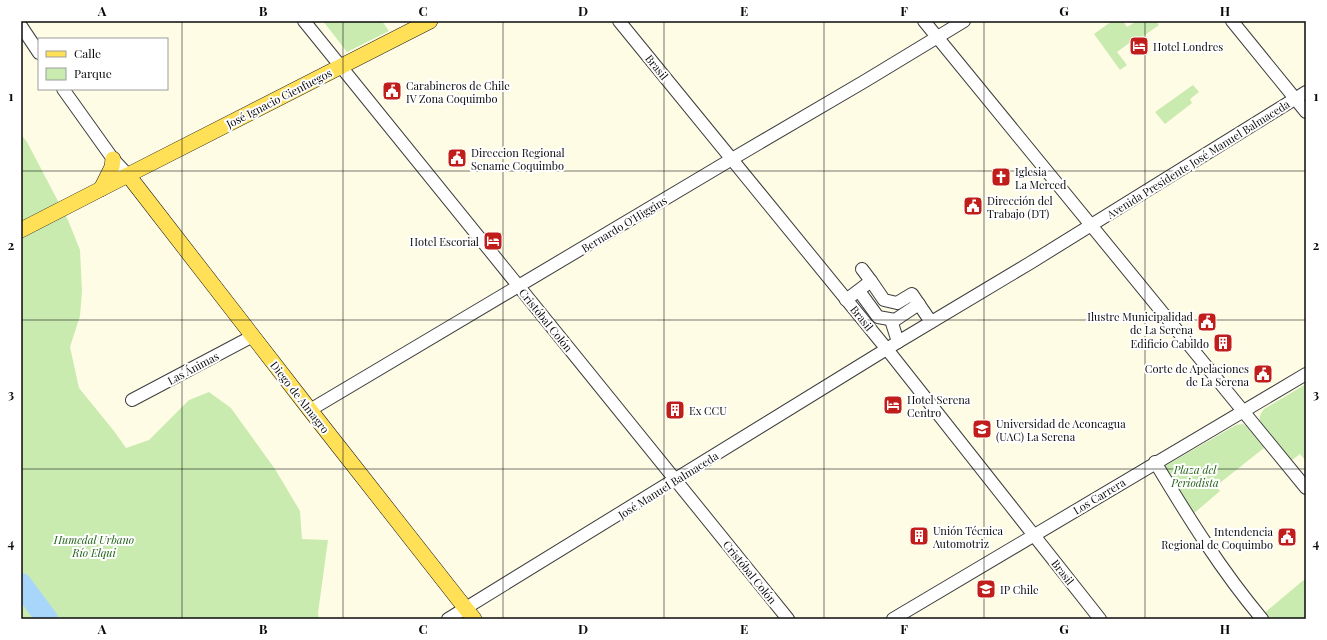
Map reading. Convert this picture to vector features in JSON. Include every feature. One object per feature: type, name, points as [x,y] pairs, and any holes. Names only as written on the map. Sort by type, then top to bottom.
[{"type":"main road","name":"José Ignacio Cienfuegos","points":[[21,230],[430,21]]},
{"type":"main road","points":[[101,189],[112,167],[113,159]]},
{"type":"main road","name":"Diego de Almagro","points":[[128,175],[470,613]]},
{"type":"main road","points":[[101,189],[113,188],[134,190],[144,195]]},
{"type":"street","name":"Cristóbal Colón","points":[[304,21],[788,619]]},
{"type":"street","name":"Brasil","points":[[619,21],[887,349],[1100,619]]},
{"type":"street","points":[[924,21],[1306,488]]},
{"type":"street","name":"Bernardo O'Higgins","points":[[310,410],[964,21]]},
{"type":"street","points":[[1232,21],[1306,112]]},
{"type":"street","points":[[21,26],[38,52]]},
{"type":"street","points":[[64,90],[113,159],[128,175]]},
{"type":"street","name":"Avenida Presidente José Manuel Balmaceda","points":[[1091,226],[1306,92]]},
{"type":"street","points":[[887,349],[1091,226]]},
{"type":"street","points":[[862,269],[884,300],[897,303],[912,294],[931,322]]},
{"type":"street","points":[[846,300],[871,282]]},
{"type":"street","points":[[858,291],[878,317],[891,320],[895,320],[919,304]]},
{"type":"street","points":[[873,333],[878,317]]},
{"type":"street","points":[[891,320],[898,342]]},
{"type":"street","name":"Las Ánimas","points":[[132,400],[253,336]]},
{"type":"street","name":"José Manuel Balmaceda","points":[[448,619],[470,613],[676,480],[887,349]]},
{"type":"street","name":"Los Carrera","points":[[893,619],[1154,462],[1306,374]]},
{"type":"street","points":[[1154,462],[1209,550],[1242,595],[1262,619]]},
{"type":"green space","points":[[323,21],[382,21],[389,31],[347,52]]},
{"type":"green space","points":[[1112,21],[1123,21],[1127,27],[1137,21],[1156,21],[1159,25],[1138,40],[1136,38],[1117,52],[1127,65],[1120,70],[1094,34]]},
{"type":"green space","points":[[1193,85],[1199,92],[1190,99],[1192,103],[1165,124],[1155,112]]},
{"type":"green space","name":"Humedal Urbano Río Elqui","points":[[21,134],[27,142],[68,220],[80,250],[82,291],[80,316],[70,347],[79,388],[126,448],[149,440],[189,400],[209,392],[231,408],[275,469],[300,511],[302,539],[328,540],[318,613],[319,619],[21,619]]},
{"type":"green space","points":[[1306,384],[1306,461],[1300,454],[1292,460],[1260,421],[1260,416],[1264,409]]},
{"type":"green space","name":"Plaza del Periodista","points":[[1243,424],[1264,448],[1216,486],[1220,491],[1192,515],[1167,473],[1165,466],[1236,425]]},
{"type":"green space","points":[[1306,578],[1306,619],[1267,619],[1263,614]]},
{"type":"waterway","points":[[21,584],[47,619]]},
{"type":"place","name":"Hotel Londres","points":[[1139,46]]},
{"type":"place","name":"Carabineros de Chile IV Zona Coquimbo","points":[[392,91]]},
{"type":"place","name":"Direccion Regional Sename Coquimbo","points":[[457,158]]},
{"type":"place","name":"Iglesia La Merced","points":[[1001,177]]},
{"type":"place","name":"Dirección del Trabajo (DT)","points":[[973,206]]},
{"type":"place","name":"Hotel Escorial","points":[[493,241]]},
{"type":"place","name":"Ilustre Municipalidad de La Serena","points":[[1207,322]]},
{"type":"place","name":"Edificio Cabildo","points":[[1223,343]]},
{"type":"place","name":"Corte de Apelaciones de La Serena","points":[[1263,374]]},
{"type":"place","name":"Hotel Serena Centro","points":[[893,405]]},
{"type":"place","name":"Ex CCU","points":[[675,410]]},
{"type":"place","name":"Universidad de Aconcagua (UAC) La Serena","points":[[982,429]]},
{"type":"place","name":"Unión Técnica Automotriz","points":[[919,536]]},
{"type":"place","name":"Intendencia Regional de Coquimbo","points":[[1287,537]]},
{"type":"place","name":"IP Chile","points":[[986,589]]}]
